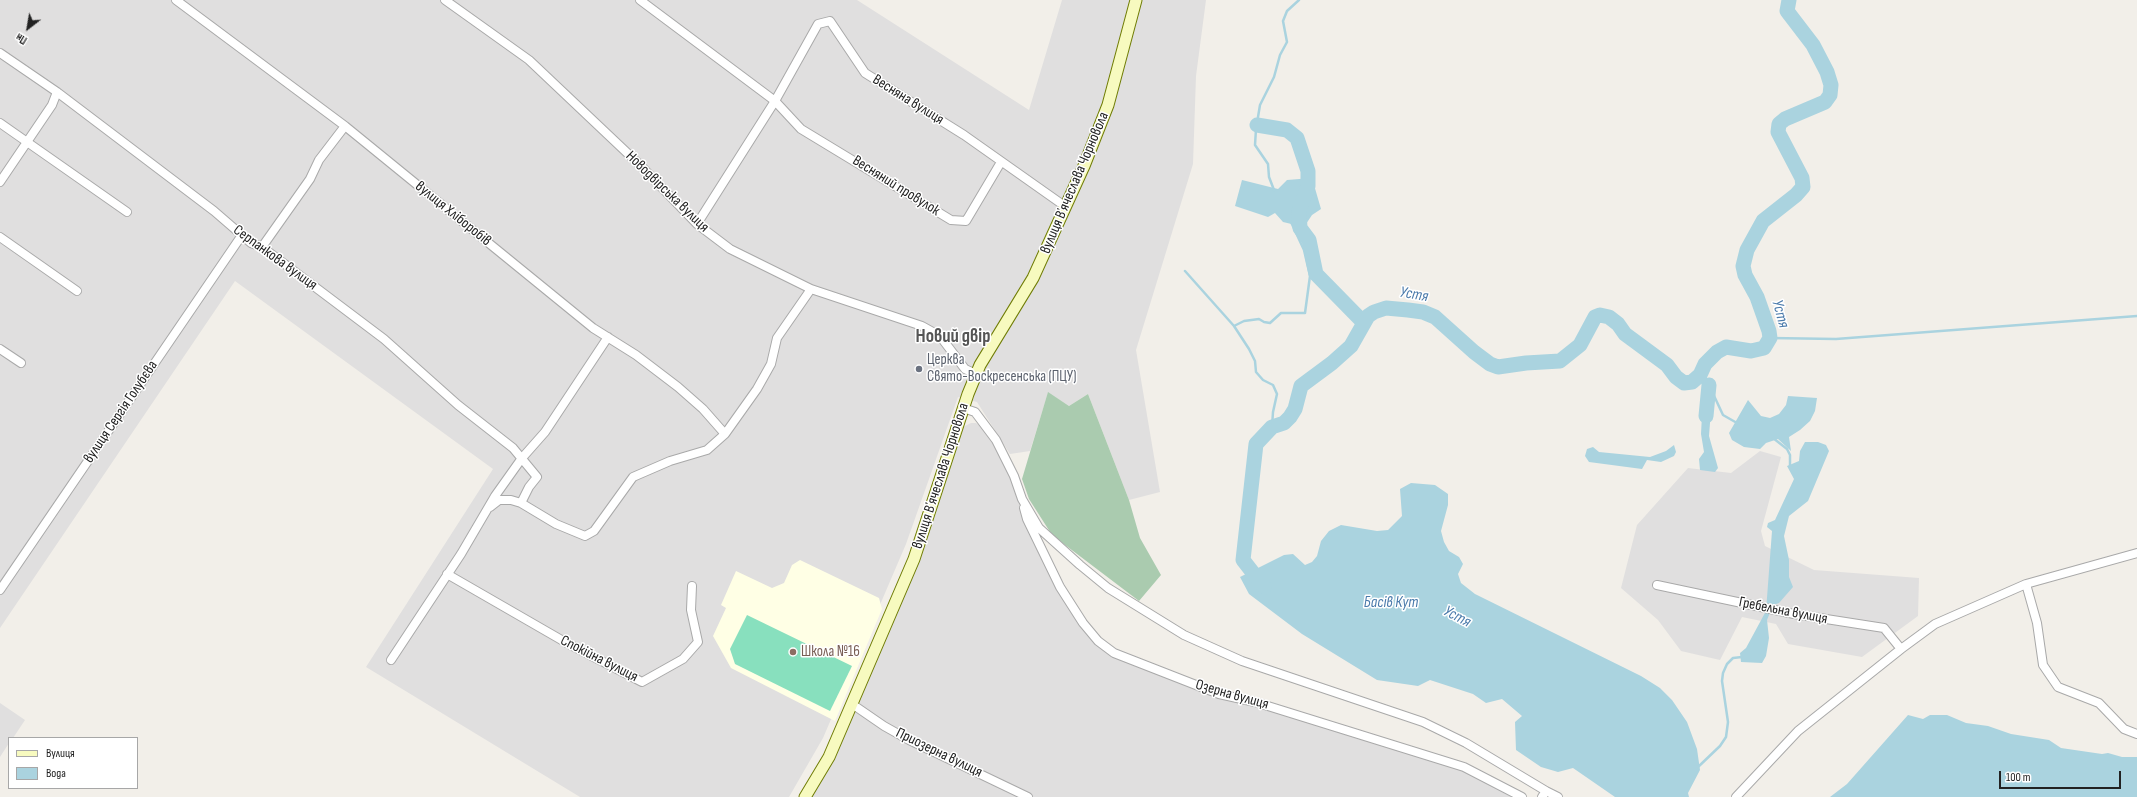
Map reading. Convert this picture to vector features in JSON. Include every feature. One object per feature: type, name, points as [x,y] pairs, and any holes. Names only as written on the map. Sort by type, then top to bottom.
[{"type":"main road","name":"вулиця Вʼячеслава Чорновола","points":[[805,797],[829,757],[914,559],[963,408],[976,374],[990,345],[1033,278],[1066,207],[1108,105],[1136,0]]},
{"type":"street","name":"вулиця Хліборобів","points":[[176,0],[345,126],[593,328],[636,355],[683,392],[703,409],[725,434]]},
{"type":"street","name":"Новодвірська вулиця","points":[[445,0],[529,60],[641,166],[697,224],[730,249],[811,289],[922,326],[940,336],[965,369],[976,374]]},
{"type":"street","points":[[640,0],[775,101],[697,224]]},
{"type":"street","name":"Весняна вулиця","points":[[775,101],[818,24],[830,21],[865,73],[958,131],[1066,207]]},
{"type":"street","name":"Серпанкова вулиця","points":[[0,53],[56,92],[214,211],[251,243],[262,247],[384,339],[458,405],[513,448],[537,477],[529,487],[521,503]]},
{"type":"street","points":[[0,182],[52,105],[56,92]]},
{"type":"street","name":"Весняний провулок","points":[[775,101],[801,129],[951,220],[966,221],[1001,162]]},
{"type":"street","points":[[0,123],[127,212]]},
{"type":"street","points":[[262,247],[310,179],[319,160],[345,126]]},
{"type":"street","name":"вулиця Сергія Голубєва","points":[[0,590],[242,235]]},
{"type":"street","points":[[0,237],[77,291]]},
{"type":"street","points":[[490,507],[499,500],[511,500],[521,503],[556,524],[585,536],[594,531],[633,477],[670,461],[707,450],[725,434],[757,389],[771,364],[777,338],[811,289]]},
{"type":"street","points":[[391,660],[490,507],[494,496],[522,458],[544,432],[608,337]]},
{"type":"street","points":[[0,349],[21,363]]},
{"type":"street","points":[[963,408],[976,412],[996,440],[1014,476],[1022,499],[1039,528],[1108,588],[1184,635],[1242,661],[1423,722],[1466,743],[1544,794],[1558,797]]},
{"type":"street","name":"Озерна вулиця","points":[[1022,499],[1027,519],[1060,587],[1083,623],[1098,640],[1114,653],[1219,694],[1255,702],[1464,767],[1522,797]]},
{"type":"street","points":[[1736,797],[1798,731],[1901,649],[1935,624],[2026,584],[2137,553]]},
{"type":"street","name":"Спокійна вулиця","points":[[447,574],[565,642],[642,682],[683,659],[698,642],[691,610],[692,586]]},
{"type":"street","points":[[2026,584],[2037,623],[2042,665],[2058,687],[2099,702],[2124,729],[2137,734]]},
{"type":"street","name":"Гребельна вулиця","points":[[1657,585],[1763,608],[1884,628],[1901,649]]},
{"type":"street","name":"Приозерна вулиця","points":[[852,704],[884,726],[909,740],[1028,797]]},
{"type":"shaded area","points":[[0,0],[857,0],[1029,110],[1062,0],[1206,0],[1196,76],[1193,164],[1136,350],[1160,492],[1129,500],[1088,394],[1069,406],[1048,393],[1030,451],[1010,454],[977,402],[958,397],[906,544],[823,738],[789,797],[580,797],[366,667],[493,469],[235,281],[0,628]]},
{"type":"shaded area","points":[[1048,392],[1069,406],[1088,394],[1129,500],[1140,538],[1161,575],[1139,601],[1052,535],[1029,499],[1022,479]]},
{"type":"shaded area","points":[[971,423],[976,423],[984,428],[996,440],[1027,519],[1083,623],[1114,653],[1219,694],[1427,754],[1522,797],[811,797],[840,745],[923,550],[963,427]]},
{"type":"shaded area","points":[[1760,451],[1781,457],[1761,531],[1765,546],[1814,570],[1919,578],[1918,616],[1862,657],[1788,644],[1776,624],[1742,617],[1720,660],[1681,651],[1658,620],[1621,588],[1637,525],[1688,468],[1731,473]]},
{"type":"shaded area","name":"Школа №16","points":[[800,560],[879,598],[882,609],[835,721],[731,668],[713,636],[726,608],[721,605],[736,571],[772,588],[784,583],[792,565]]},
{"type":"shaded area","points":[[0,703],[25,720],[14,737],[8,737],[8,745],[0,757]]},
{"type":"green space","points":[[747,615],[852,666],[830,711],[735,664],[730,649]]},
{"type":"water","points":[[1312,178],[1321,209],[1312,215],[1304,227],[1283,222],[1275,213],[1268,217],[1235,206],[1242,180],[1278,189],[1287,180]]},
{"type":"water","points":[[1703,395],[1712,397],[1709,436],[1718,468],[1715,472],[1700,470],[1699,459],[1704,452],[1701,434]]},
{"type":"water","points":[[1788,396],[1817,398],[1815,411],[1810,421],[1789,437],[1791,451],[1778,439],[1766,443],[1760,449],[1744,447],[1732,440],[1729,433],[1748,400],[1761,416],[1770,418],[1779,414],[1786,405]]},
{"type":"water","points":[[1805,442],[1818,442],[1826,445],[1829,451],[1808,501],[1789,516],[1784,536],[1789,560],[1789,577],[1793,587],[1779,603],[1773,605],[1767,620],[1769,638],[1766,656],[1762,663],[1741,662],[1740,653],[1746,648],[1766,611],[1772,531],[1767,527],[1768,523],[1775,520],[1794,479],[1787,466],[1799,461],[1800,451]]},
{"type":"water","points":[[1674,445],[1676,452],[1674,456],[1661,462],[1647,460],[1642,469],[1589,462],[1585,456],[1587,449],[1593,447],[1599,452],[1650,457],[1666,451]]},
{"type":"water","name":"Басів Кут","points":[[1411,483],[1435,485],[1448,494],[1448,505],[1441,531],[1444,542],[1449,551],[1459,557],[1463,564],[1458,574],[1461,583],[1475,594],[1641,676],[1660,688],[1672,700],[1687,722],[1697,749],[1700,770],[1688,793],[1689,797],[1615,797],[1573,768],[1558,772],[1541,767],[1516,750],[1515,722],[1522,716],[1502,699],[1486,703],[1473,694],[1430,680],[1418,686],[1377,680],[1302,634],[1249,594],[1240,577],[1284,555],[1293,554],[1305,565],[1312,562],[1317,556],[1321,541],[1329,531],[1341,525],[1377,531],[1388,530],[1402,516],[1400,489]]},
{"type":"water","points":[[1908,715],[1923,719],[1930,715],[1947,715],[1966,723],[1988,726],[2011,734],[2049,740],[2061,748],[2102,754],[2108,753],[2122,757],[2137,757],[2137,797],[1830,797],[1847,784]]},
{"type":"waterway","points":[[1274,190],[1269,177],[1268,164],[1255,145],[1256,129],[1260,105],[1274,77],[1280,55],[1287,42],[1283,21],[1287,11],[1299,0]]},
{"type":"waterway","name":"Устя","points":[[1264,587],[1243,560],[1256,444],[1272,427],[1284,423],[1290,417],[1295,409],[1301,386],[1332,363],[1351,346],[1368,316],[1374,312],[1386,308],[1423,312],[1435,317],[1474,352],[1490,364],[1498,367],[1526,363],[1560,361],[1580,345],[1595,317],[1600,315],[1609,317],[1618,324],[1625,334],[1667,365],[1676,377],[1684,383],[1692,382],[1700,375],[1705,364],[1717,352],[1726,347],[1751,351],[1764,348],[1770,338],[1769,331],[1757,297],[1745,275],[1743,266],[1747,250],[1763,221],[1796,195],[1803,187],[1802,178],[1778,132],[1779,124],[1785,119],[1825,102],[1830,95],[1831,85],[1827,72],[1813,45],[1787,11],[1789,0]]},
{"type":"waterway","points":[[1257,125],[1287,130],[1297,138],[1308,171],[1308,186],[1299,211],[1300,228],[1309,240],[1316,274],[1364,323]]},
{"type":"waterway","points":[[1234,326],[1244,321],[1259,319],[1270,323],[1281,313],[1305,313],[1310,276],[1304,250],[1291,222]]},
{"type":"waterway","points":[[1185,271],[1234,326],[1255,361],[1256,372],[1263,380],[1273,385],[1277,394],[1273,412],[1272,427]]},
{"type":"waterway","points":[[1770,338],[1836,339],[2137,316]]},
{"type":"waterway","points":[[1700,375],[1709,385],[1723,415],[1737,423]]},
{"type":"waterway","points":[[1706,416],[1709,385]]},
{"type":"waterway","points":[[1773,438],[1787,449],[1790,455],[1790,467]]},
{"type":"waterway","points":[[1698,767],[1720,746],[1726,737],[1728,722],[1722,681],[1723,673],[1727,664],[1733,658],[1742,657]]},
{"type":"place","name":"Церква Свято-Воскресенська (ПЦУ)","points":[[919,369]]},
{"type":"place","name":"Школа №16","points":[[793,652]]},
{"type":"district","name":"Новий двір","points":[[953,337]]}]
